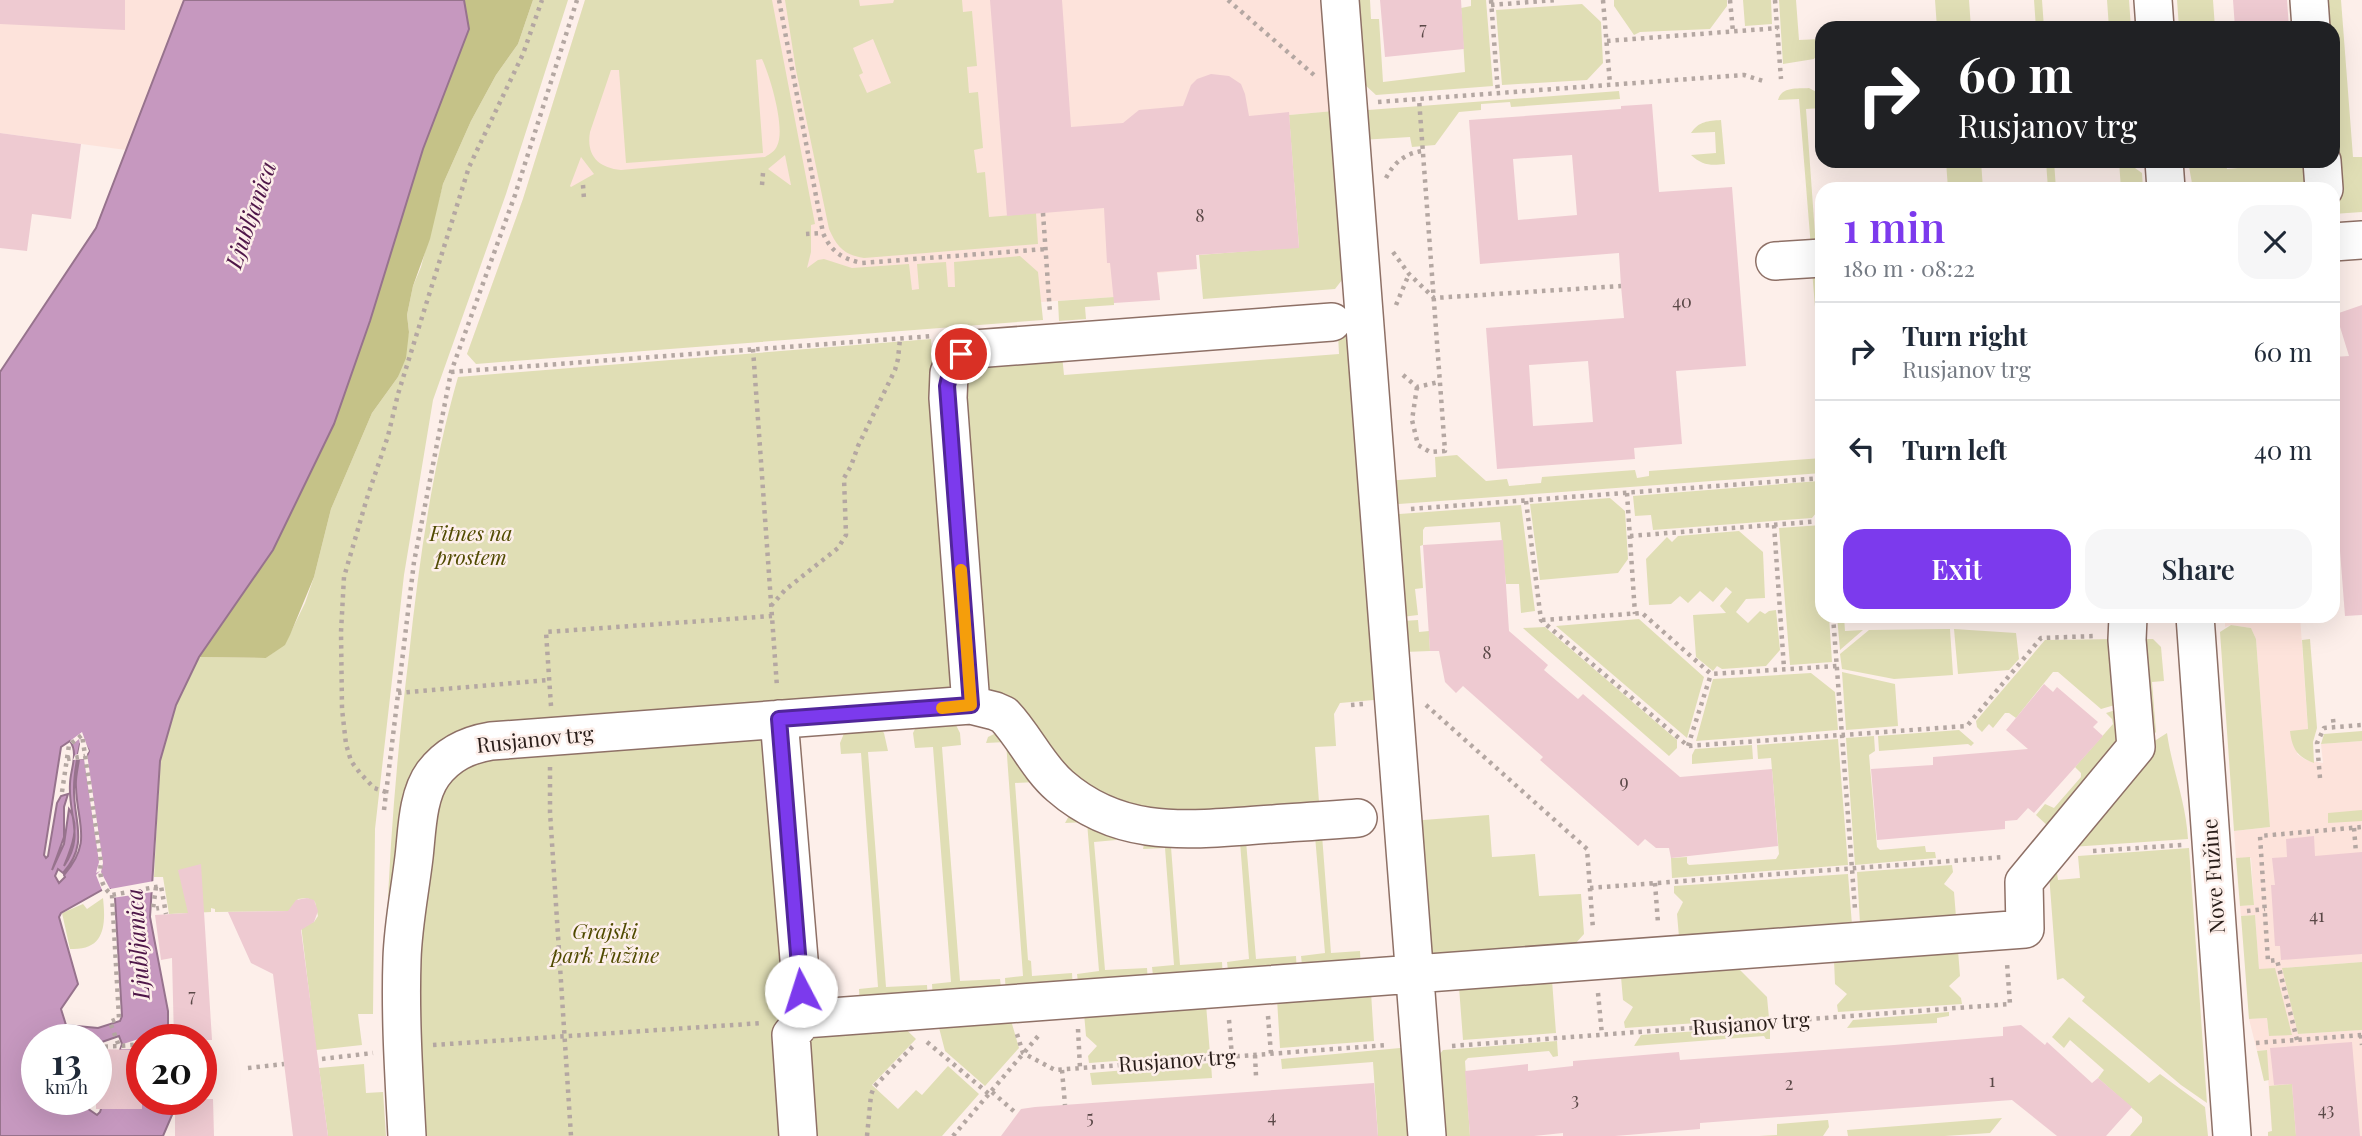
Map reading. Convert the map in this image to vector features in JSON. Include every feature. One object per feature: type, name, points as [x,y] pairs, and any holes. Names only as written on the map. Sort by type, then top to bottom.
[{"type":"street","points":[[1340,0],[1335,94],[1379,512],[1427,1136]]},
{"type":"street","points":[[2153,0],[2154,21]]},
{"type":"street","points":[[2309,0],[2310,21]]},
{"type":"street","points":[[2340,242],[2362,240]]},
{"type":"street","points":[[1775,261],[1815,258]]},
{"type":"street","points":[[1332,322],[974,349],[955,358],[949,373],[948,398],[971,705],[995,710],[1004,715],[1049,776],[1062,788],[1104,814],[1130,824],[1176,830],[1358,818]]},
{"type":"street","name":"Nove Fužine","points":[[2195,623],[2232,1136]]},
{"type":"street","points":[[801,1022],[1072,998],[2025,929],[2024,882],[2136,747],[2128,626]]},
{"type":"street","name":"Rusjanov trg","points":[[407,1136],[402,1049],[402,957],[418,822],[424,794],[431,776],[449,757],[469,745],[491,741],[971,705]]},
{"type":"street","points":[[779,719],[801,1022],[791,1035],[798,1136]]},
{"type":"path","points":[[386,792],[374,788],[360,773],[351,761],[346,744],[342,709],[341,632],[344,577],[468,167],[523,54],[542,0]]},
{"type":"path","points":[[384,813],[414,562],[451,372],[515,195],[577,0]]},
{"type":"path","points":[[779,0],[823,233],[828,245],[836,253],[846,260],[862,263],[1046,249]]},
{"type":"path","points":[[1228,0],[1335,94],[1419,99],[1744,75],[1763,81]]},
{"type":"path","points":[[1497,93],[1491,2],[1556,0]]},
{"type":"path","points":[[1603,0],[1610,85]]},
{"type":"path","points":[[1730,0],[1733,32]]},
{"type":"path","points":[[1775,0],[1781,79]]},
{"type":"path","points":[[1607,41],[1777,28]]},
{"type":"path","points":[[1417,387],[1412,419],[1418,445],[1430,452],[1445,451],[1419,99]]},
{"type":"path","points":[[1384,183],[1395,164],[1410,153],[1423,151]]},
{"type":"path","points":[[762,173],[762,185]]},
{"type":"path","points":[[583,185],[584,199]]},
{"type":"path","points":[[1043,213],[1049,302]]},
{"type":"path","points":[[806,234],[823,233]]},
{"type":"path","points":[[1388,245],[1409,274],[1434,298],[1621,286]]},
{"type":"path","points":[[1394,311],[1409,274]]},
{"type":"path","points":[[451,372],[936,336],[955,358]]},
{"type":"path","points":[[771,606],[785,590],[838,548],[846,535],[844,478],[895,370],[900,339]]},
{"type":"path","points":[[753,349],[779,719]]},
{"type":"path","points":[[1396,369],[1417,387]]},
{"type":"path","points":[[1417,387],[1439,382]]},
{"type":"path","points":[[1379,512],[1815,479]]},
{"type":"path","points":[[1627,493],[1635,614]]},
{"type":"path","points":[[1526,501],[1541,620],[1688,746],[1967,726],[2041,638],[2128,626]]},
{"type":"path","points":[[1630,536],[1815,522]]},
{"type":"path","points":[[1774,525],[1784,668]]},
{"type":"path","points":[[1541,620],[1642,613],[1710,674],[1837,666]]},
{"type":"path","points":[[570,1136],[550,811],[554,736],[546,632],[772,615]]},
{"type":"path","points":[[1834,623],[1857,942]]},
{"type":"path","points":[[1688,746],[1710,674]]},
{"type":"path","points":[[398,692],[549,680]]},
{"type":"path","points":[[1394,702],[1421,700],[1587,849]]},
{"type":"path","points":[[2333,719],[2334,727]]},
{"type":"path","points":[[2320,778],[2317,743],[2324,728],[2362,725]]},
{"type":"path","points":[[62,792],[69,745],[82,735],[101,862],[99,873],[112,897],[119,1018],[110,1022],[120,1046]]},
{"type":"path","points":[[67,759],[85,756]]},
{"type":"path","points":[[2297,1041],[2277,960],[2268,961],[2260,836],[2362,827]]},
{"type":"path","points":[[2354,828],[2356,852]]},
{"type":"path","points":[[1590,888],[2192,844]]},
{"type":"path","points":[[1655,883],[1660,956]]},
{"type":"path","points":[[112,897],[161,886],[166,914]]},
{"type":"path","points":[[155,887],[153,909],[159,908]]},
{"type":"path","name":"Rusjanov trg","points":[[1023,1054],[1055,1070],[1062,1070],[2010,1004],[2004,931]]},
{"type":"path","points":[[953,1136],[1072,998]]},
{"type":"path","points":[[432,1045],[801,1022]]},
{"type":"path","points":[[2252,1043],[2362,1035],[2362,1045]]},
{"type":"path","points":[[867,1136],[870,1095],[874,1087],[922,1037],[1017,1114]]},
{"type":"path","points":[[112,1046],[126,1045]]},
{"type":"path","points":[[322,1059],[384,1052]]},
{"type":"path","points":[[1255,1055],[1256,1076]]},
{"type":"path","points":[[248,1068],[284,1063]]},
{"type":"path","points":[[1062,1070],[1065,1105]]},
{"type":"shaded area","points":[[0,0],[184,0],[126,150],[0,133]]},
{"type":"shaded area","points":[[464,0],[533,0],[518,44],[496,75],[471,121],[443,184],[430,239],[413,286],[407,315],[409,332],[406,358],[398,377],[372,413],[331,509],[314,577],[285,645],[266,658],[199,657],[273,550],[334,424],[370,321],[423,149],[469,29]]},
{"type":"shaded area","points":[[585,0],[1327,0],[1335,111],[1289,115],[1299,248],[1196,255],[1197,269],[1157,273],[1160,300],[1113,297],[1041,302],[1041,307],[467,354],[523,199]]},
{"type":"shaded area","points":[[2225,623],[2300,623],[2308,730],[2297,754],[2306,760],[2323,763],[2321,744],[2362,741],[2362,962],[2283,968],[2298,1034],[2362,1030],[2362,1136],[2268,1136],[2268,1132],[2272,1131],[2266,1050],[2257,1051],[2249,1019],[2267,1018],[2269,1036],[2292,1034],[2259,970],[2255,915],[2241,916],[2240,906],[2254,905],[2251,858],[2236,858],[2234,831],[2270,827],[2256,639],[2251,628],[2231,625],[2225,627]]},
{"type":"green space","points":[[533,0],[568,0],[506,194],[433,400],[404,575],[375,829],[373,1014],[358,1014],[362,1045],[316,1050],[301,925],[314,922],[318,916],[315,902],[307,898],[298,899],[290,911],[215,912],[215,909],[211,908],[211,912],[169,914],[163,877],[154,877],[160,761],[176,705],[199,657],[266,658],[285,644],[314,577],[331,509],[372,413],[398,377],[409,332],[407,315],[413,286],[421,267],[443,184],[471,121],[496,75],[518,44]]},
{"type":"green space","points":[[585,0],[772,0],[815,224],[811,225],[811,252],[807,268],[824,259],[852,268],[909,264],[912,290],[919,289],[917,264],[946,262],[948,287],[955,287],[954,262],[1020,256],[1038,272],[1043,320],[476,364],[467,354],[523,199]],"holes":[[[762,59],[773,90],[780,128],[776,148],[765,157],[621,170],[600,163],[592,154],[590,132],[611,70],[619,70],[626,163],[763,153],[756,60]],[[785,155],[791,185],[790,185],[768,169]],[[581,157],[594,174],[570,186]]]},
{"type":"green space","points":[[785,0],[859,0],[860,6],[893,3],[894,0],[962,0],[963,12],[972,11],[977,66],[967,67],[969,93],[978,92],[983,148],[974,150],[977,173],[985,172],[989,217],[1036,213],[1038,244],[864,258],[846,252],[835,241],[829,229],[796,70]],"holes":[[[873,39],[891,83],[867,93],[859,75],[863,73],[853,48]]]},
{"type":"green space","points":[[1346,0],[1370,0],[1371,19],[1379,19],[1383,82],[1465,72],[1461,8],[1471,6],[1471,0],[1486,0],[1493,86],[1376,95],[1352,73]]},
{"type":"green space","points":[[1614,0],[1727,0],[1727,6],[1710,29],[1640,32],[1634,35],[1614,6]]},
{"type":"green space","points":[[1743,0],[1771,0],[1772,24],[1745,26]]},
{"type":"green space","points":[[1779,0],[1796,0],[1799,40],[1815,39],[1815,58],[1783,64]]},
{"type":"green space","points":[[1935,0],[1969,0],[1970,21],[1936,21]]},
{"type":"green space","points":[[2034,0],[2042,0],[2044,21],[2036,21]]},
{"type":"green space","points":[[2107,0],[2129,0],[2130,21],[2108,21]]},
{"type":"green space","points":[[2177,0],[2213,0],[2214,21],[2178,21]]},
{"type":"green space","points":[[2316,0],[2341,0],[2353,157],[2362,157],[2362,212],[2340,214],[2340,182],[2333,182],[2333,168],[2340,168],[2340,21],[2318,21]]},
{"type":"green space","points":[[1582,4],[1601,22],[1603,63],[1587,80],[1502,85],[1496,10]]},
{"type":"green space","points":[[1809,88],[1815,91],[1815,108],[1806,109],[1815,248],[1811,248],[1799,99],[1778,100],[1786,90]]},
{"type":"green space","points":[[1619,91],[1620,99],[1511,107],[1510,102],[1481,104],[1481,110],[1459,112],[1435,145],[1412,147],[1410,137],[1361,140],[1386,481],[1436,477],[1435,457],[1457,455],[1486,481],[1507,479],[1509,486],[1541,483],[1542,477],[1635,470],[1637,478],[1649,476],[1649,471],[1815,459],[1815,474],[1385,505],[1356,125],[1368,110]]},
{"type":"green space","points":[[1334,111],[1352,267],[1335,289],[1203,299],[1199,255],[1299,247],[1289,115]]},
{"type":"green space","points":[[1721,120],[1725,164],[1703,163],[1691,155],[1716,153],[1715,132],[1691,133],[1701,124]]},
{"type":"green space","points":[[1946,168],[1982,168],[1982,182],[1948,182]]},
{"type":"green space","points":[[2046,168],[2054,168],[2056,182],[2048,182]]},
{"type":"green space","points":[[2120,168],[2135,168],[2142,173],[2143,182],[2120,182]]},
{"type":"green space","points":[[2189,168],[2316,168],[2318,182],[2192,182]]},
{"type":"green space","points":[[1812,270],[1815,270],[1815,307]]},
{"type":"green space","points":[[1114,297],[1114,305],[1085,307],[1086,319],[1059,321],[1058,301]]},
{"type":"green space","points":[[1357,333],[1385,699],[1340,703],[1334,714],[1336,746],[1315,747],[1319,802],[1341,800],[1339,803],[1195,815],[1137,811],[1077,780],[1005,696],[983,691],[961,397],[967,373],[972,367],[1062,355],[1064,375],[1339,354],[1338,334]]},
{"type":"green space","name":"Fitnes na prostem","points":[[931,339],[957,669],[946,690],[463,733],[387,926],[395,790],[417,585],[434,480],[458,377]]},
{"type":"green space","points":[[1815,481],[1815,514],[1812,518],[1653,530],[1651,515],[1635,516],[1633,496]]},
{"type":"green space","points":[[1610,498],[1625,511],[1628,559],[1618,573],[1540,580],[1530,504]]},
{"type":"green space","points":[[1521,505],[1535,611],[1521,613],[1519,584],[1506,584],[1500,522],[1425,527],[1423,545],[1420,546],[1423,588],[1415,589],[1418,615],[1402,617],[1386,515]]},
{"type":"green space","points":[[1815,525],[1815,623],[1829,623],[1832,662],[1790,665],[1779,528]]},
{"type":"green space","points":[[1739,531],[1763,552],[1765,598],[1746,599],[1736,612],[1748,623],[1760,611],[1765,614],[1776,610],[1780,650],[1766,666],[1722,669],[1717,666],[1713,671],[1696,657],[1693,615],[1726,613],[1720,606],[1732,592],[1726,587],[1713,602],[1700,591],[1688,603],[1680,596],[1671,604],[1649,605],[1646,559],[1667,537],[1672,542],[1678,536]]},
{"type":"green space","points":[[1639,619],[1704,677],[1687,738],[1556,626]]},
{"type":"green space","points":[[1418,620],[1419,632],[1429,631],[1430,651],[1405,652],[1403,621]]},
{"type":"green space","points":[[1838,623],[1844,623],[1845,631],[1863,630],[1840,650]]},
{"type":"green space","points":[[2231,625],[2251,628],[2256,639],[2270,827],[2234,831],[2220,632]]},
{"type":"green space","points":[[1545,627],[1677,740],[1677,748],[1669,756],[1523,628]]},
{"type":"green space","points":[[1950,629],[1953,675],[1894,679],[1842,669],[1840,654],[1869,630]]},
{"type":"green space","points":[[1954,629],[2016,633],[2019,659],[2009,670],[1958,674]]},
{"type":"green space","points":[[2120,639],[2125,702],[2101,709],[2058,672],[2053,672],[2016,718],[2005,713],[1993,728],[1989,724],[1982,732],[1977,727],[1976,721],[2045,640]]},
{"type":"green space","points":[[2135,639],[2153,639],[2161,647],[2164,681],[2152,682],[2156,732],[2144,744]]},
{"type":"green space","points":[[2310,639],[2317,728],[2313,742],[2314,763],[2296,751],[2290,731],[2308,729],[2302,640]]},
{"type":"green space","points":[[1842,672],[1895,684],[1898,726],[1846,730]]},
{"type":"green space","points":[[1811,673],[1835,692],[1838,730],[1696,741],[1713,679]]},
{"type":"green space","points":[[2125,707],[2128,739],[2049,827],[2036,815],[2045,804],[2054,808],[2081,777],[2075,767],[2113,724],[2106,713]]},
{"type":"green space","points":[[955,723],[960,733],[961,745],[942,747],[960,981],[1000,979],[1002,996],[933,1001],[932,984],[951,982],[933,747],[915,748],[913,733],[917,725]]},
{"type":"green space","points":[[878,726],[884,733],[888,751],[868,752],[886,987],[927,985],[928,1002],[860,1007],[859,989],[878,987],[861,753],[841,754],[840,743],[845,731]]},
{"type":"green space","name":"Grajski park Fužine","points":[[776,730],[797,1011],[778,1013],[788,1136],[424,1136],[417,981],[437,796],[465,761]]},
{"type":"green space","points":[[1959,730],[1974,743],[1971,746],[1968,744],[1879,751],[1878,736]]},
{"type":"green space","points":[[2362,731],[2362,741],[2321,744],[2324,734]]},
{"type":"green space","points":[[996,733],[1001,735],[1036,782],[1015,783],[1028,960],[1031,961],[1032,976],[1072,973],[1073,990],[1006,996],[1005,978],[1023,976],[1006,742],[986,743],[988,737]]},
{"type":"green space","points":[[2167,733],[2185,812],[2188,839],[2071,847],[2145,747]]},
{"type":"green space","points":[[1874,736],[1875,751],[1869,755],[1877,847],[1880,850],[1925,846],[1926,852],[1935,852],[1936,858],[1855,865],[1846,738]]},
{"type":"green space","points":[[1838,739],[1848,865],[1672,878],[1671,858],[1687,857],[1689,865],[1776,859],[1779,854],[1771,758],[1758,759],[1757,745]]},
{"type":"green space","points":[[1752,745],[1753,759],[1692,764],[1695,749]]},
{"type":"green space","points":[[2362,810],[2362,821],[2328,823],[2328,813]]},
{"type":"green space","points":[[1070,814],[1078,814],[1112,831],[1116,840],[1094,842],[1105,970],[1147,968],[1148,984],[1079,990],[1077,974],[1099,971],[1087,822],[1065,823]]},
{"type":"green space","points":[[1489,815],[1492,857],[1535,854],[1539,896],[1581,894],[1584,934],[1565,955],[1441,964],[1419,945],[1410,821]]},
{"type":"green space","points":[[1322,835],[1331,953],[1360,951],[1361,969],[1303,974],[1301,956],[1325,953],[1315,836]]},
{"type":"green space","points":[[1246,841],[1256,959],[1296,956],[1297,974],[1229,979],[1227,962],[1249,959],[1240,842]]},
{"type":"green space","points":[[1144,844],[1192,845],[1171,847],[1180,965],[1222,962],[1223,980],[1154,984],[1152,967],[1174,965],[1165,848],[1143,849]]},
{"type":"green space","points":[[2189,848],[2207,1103],[2181,1085],[2082,1001],[2085,997],[2063,978],[2057,980],[2049,874],[2057,873],[2058,880],[2080,878],[2078,856]]},
{"type":"green space","points":[[2250,857],[2254,905],[2240,906],[2236,858]]},
{"type":"green space","points":[[1952,865],[1953,872],[1944,884],[1954,892],[1956,917],[1860,924],[1857,872]]},
{"type":"green space","points":[[1848,874],[1852,925],[1679,937],[1677,914],[1683,902],[1674,893],[1674,886]]},
{"type":"green space","points":[[103,898],[103,927],[97,941],[90,946],[70,949],[62,913],[83,904],[87,909]]},
{"type":"green space","points":[[2255,915],[2259,969],[2275,968],[2292,1035],[2269,1036],[2267,1018],[2249,1019],[2241,916]]},
{"type":"green space","points":[[1958,950],[1960,976],[1949,986],[1961,998],[1962,1004],[1838,1012],[1837,1005],[1847,994],[1835,984],[1834,960]]},
{"type":"green space","points":[[2362,962],[2362,1030],[2298,1034],[2282,968]]},
{"type":"green space","points":[[1737,967],[1767,997],[1769,1018],[1625,1028],[1624,1022],[1633,1007],[1623,1000],[1621,977]]},
{"type":"green space","points":[[1552,980],[1556,1033],[1463,1040],[1459,987]]},
{"type":"green space","points":[[1371,992],[1374,1041],[1280,1048],[1277,999]]},
{"type":"green space","points":[[1206,1004],[1210,1054],[1089,1063],[1088,1056],[1097,1046],[1086,1036],[1084,1013]]},
{"type":"green space","points":[[1008,1010],[1019,1048],[985,1086],[945,1051],[936,1016]]},
{"type":"green space","points":[[1949,1012],[1949,1016],[1937,1018],[1937,1023],[1847,1028],[1853,1020]]},
{"type":"green space","points":[[2069,1017],[2149,1083],[2160,1074],[2205,1107],[2208,1136],[2130,1136],[2142,1122],[2142,1117],[2098,1078],[2104,1070],[2070,1040],[2064,1048],[2052,1037]]},
{"type":"green space","points":[[894,1018],[916,1039],[872,1085],[898,1109],[916,1090],[922,1095],[948,1066],[979,1094],[942,1136],[807,1136],[801,1052],[825,1023]]},
{"type":"green space","points":[[1770,1026],[1770,1039],[1764,1036],[1634,1046],[1641,1035]]},
{"type":"green space","points":[[1557,1041],[1558,1056],[1553,1057],[1549,1051],[1468,1058],[1465,1061],[1470,1136],[1433,1136],[1428,1069],[1443,1050]]},
{"type":"green space","points":[[1411,1047],[1418,1136],[1378,1136],[1373,1062],[1282,1069],[1281,1059]]},
{"type":"green space","points":[[2267,1050],[2269,1080],[2264,1081],[2257,1051]]},
{"type":"green space","points":[[1211,1063],[1212,1078],[1092,1085],[1090,1073]]},
{"type":"green space","points":[[364,1064],[366,1093],[383,1092],[386,1136],[328,1136],[319,1068]]},
{"type":"green space","points":[[2292,1084],[2296,1136],[2268,1136],[2268,1132],[2272,1131],[2269,1086]]},
{"type":"green space","points":[[2002,1118],[1990,1133],[1848,1136],[1847,1130]]},
{"type":"green space","points":[[1828,1120],[1829,1127],[1823,1136],[1759,1136],[1777,1135],[1777,1124]]},
{"type":"water","name":"Ljubljanica","points":[[184,0],[464,0],[469,29],[423,149],[370,321],[334,424],[273,550],[199,657],[176,705],[160,761],[150,917],[168,1011],[168,1024],[126,1024],[126,1115],[172,1115],[163,1136],[0,1136],[0,372],[96,228]],"holes":[[[70,741],[74,751],[70,784],[73,817],[69,809],[64,844],[52,870],[64,837],[64,807],[68,794],[61,796],[57,803],[48,856],[46,858],[44,855],[61,747]],[[84,742],[89,751],[86,758],[79,759],[76,780],[81,842],[73,863],[59,883],[55,876],[58,869],[63,873],[76,852],[78,842],[74,788],[80,744]],[[74,831],[74,845],[70,855],[64,866]],[[110,889],[115,898],[122,1016],[120,1021],[111,1024],[112,1038],[119,1036],[122,1044],[112,1075],[112,1115],[21,1115],[21,1024],[66,1024],[61,1009],[78,984],[59,917],[61,913],[102,890]]]},
{"type":"pier","points":[[82,732],[89,751],[87,754],[103,863],[101,872],[110,889],[154,881],[153,892],[112,898],[102,890],[96,875],[100,871],[96,873],[99,862],[84,759],[73,760],[78,754],[80,744],[79,739],[73,744],[70,741]]},
{"type":"building","points":[[0,0],[125,0],[125,30],[0,24]]},
{"type":"building","points":[[990,0],[1062,0],[1071,127],[1123,123],[1139,110],[1183,106],[1191,85],[1197,79],[1211,74],[1229,76],[1241,84],[1249,116],[1289,112],[1299,248],[1196,255],[1197,269],[1157,272],[1160,300],[1114,303],[1110,263],[1107,263],[1104,208],[1007,216]]},
{"type":"building","points":[[1380,0],[1461,0],[1464,49],[1385,57]]},
{"type":"building","points":[[2233,0],[2287,0],[2288,21],[2234,21]]},
{"type":"building","points":[[1652,104],[1659,192],[1732,187],[1746,366],[1676,371],[1682,444],[1634,448],[1635,459],[1497,469],[1486,328],[1624,318],[1619,253],[1480,264],[1469,120],[1621,109],[1621,106]],"holes":[[[1572,155],[1577,215],[1518,220],[1513,159]],[[1588,361],[1593,422],[1533,426],[1529,365]]]},
{"type":"building","points":[[0,133],[81,144],[71,219],[32,214],[27,251],[0,248]]},
{"type":"building","points":[[2362,305],[2362,615],[2345,616],[2340,551],[2340,357],[2349,356],[2340,327],[2340,313]]},
{"type":"building","points":[[1503,540],[1509,631],[1548,665],[1544,670],[1578,699],[1583,694],[1680,777],[1772,769],[1778,846],[1671,858],[1669,848],[1656,848],[1645,839],[1638,846],[1540,760],[1543,757],[1463,686],[1456,693],[1445,682],[1439,651],[1430,651],[1423,545]]},
{"type":"building","points":[[2044,684],[2053,692],[2057,687],[2098,722],[2093,727],[2103,736],[2034,813],[2028,808],[2017,820],[2005,821],[2005,829],[1877,840],[1871,769],[1933,765],[1933,757],[2028,749],[2006,730]]},
{"type":"building","points":[[2314,836],[2315,856],[2362,852],[2362,954],[2281,960],[2280,946],[2275,946],[2272,858],[2287,857],[2286,839]]},
{"type":"building","points":[[201,864],[211,1024],[174,1024],[172,958],[161,960],[155,915],[188,913],[178,870]]},
{"type":"building","points":[[296,900],[314,900],[318,911],[314,922],[301,930],[328,1136],[293,1136],[273,974],[251,963],[228,912],[288,911]]},
{"type":"building","points":[[2021,1025],[2045,1045],[2047,1042],[2092,1083],[2098,1078],[2132,1107],[2106,1136],[2057,1136],[2012,1100],[1700,1123],[1700,1129],[1615,1136],[1563,1136],[1563,1133],[1470,1136],[1465,1071],[1528,1064],[1528,1071],[1573,1066],[1573,1061],[1679,1052],[1680,1060],[2003,1036],[2003,1027]]},
{"type":"building","points":[[2352,1042],[2360,1136],[2296,1136],[2292,1084],[2274,1085],[2270,1048]]},
{"type":"building","points":[[112,1049],[126,1050],[126,1109],[112,1109]]},
{"type":"building","points":[[1374,1083],[1378,1136],[1001,1136],[1021,1109],[1035,1107]]},
{"type":"building","points":[[175,1115],[213,1115],[214,1136],[175,1136]]},
{"type":"slow traffic","points":[[942,708],[971,705],[961,570]]},
{"type":"route","points":[[801,991],[779,719],[971,705],[947,386],[952,364],[961,354]]}]
